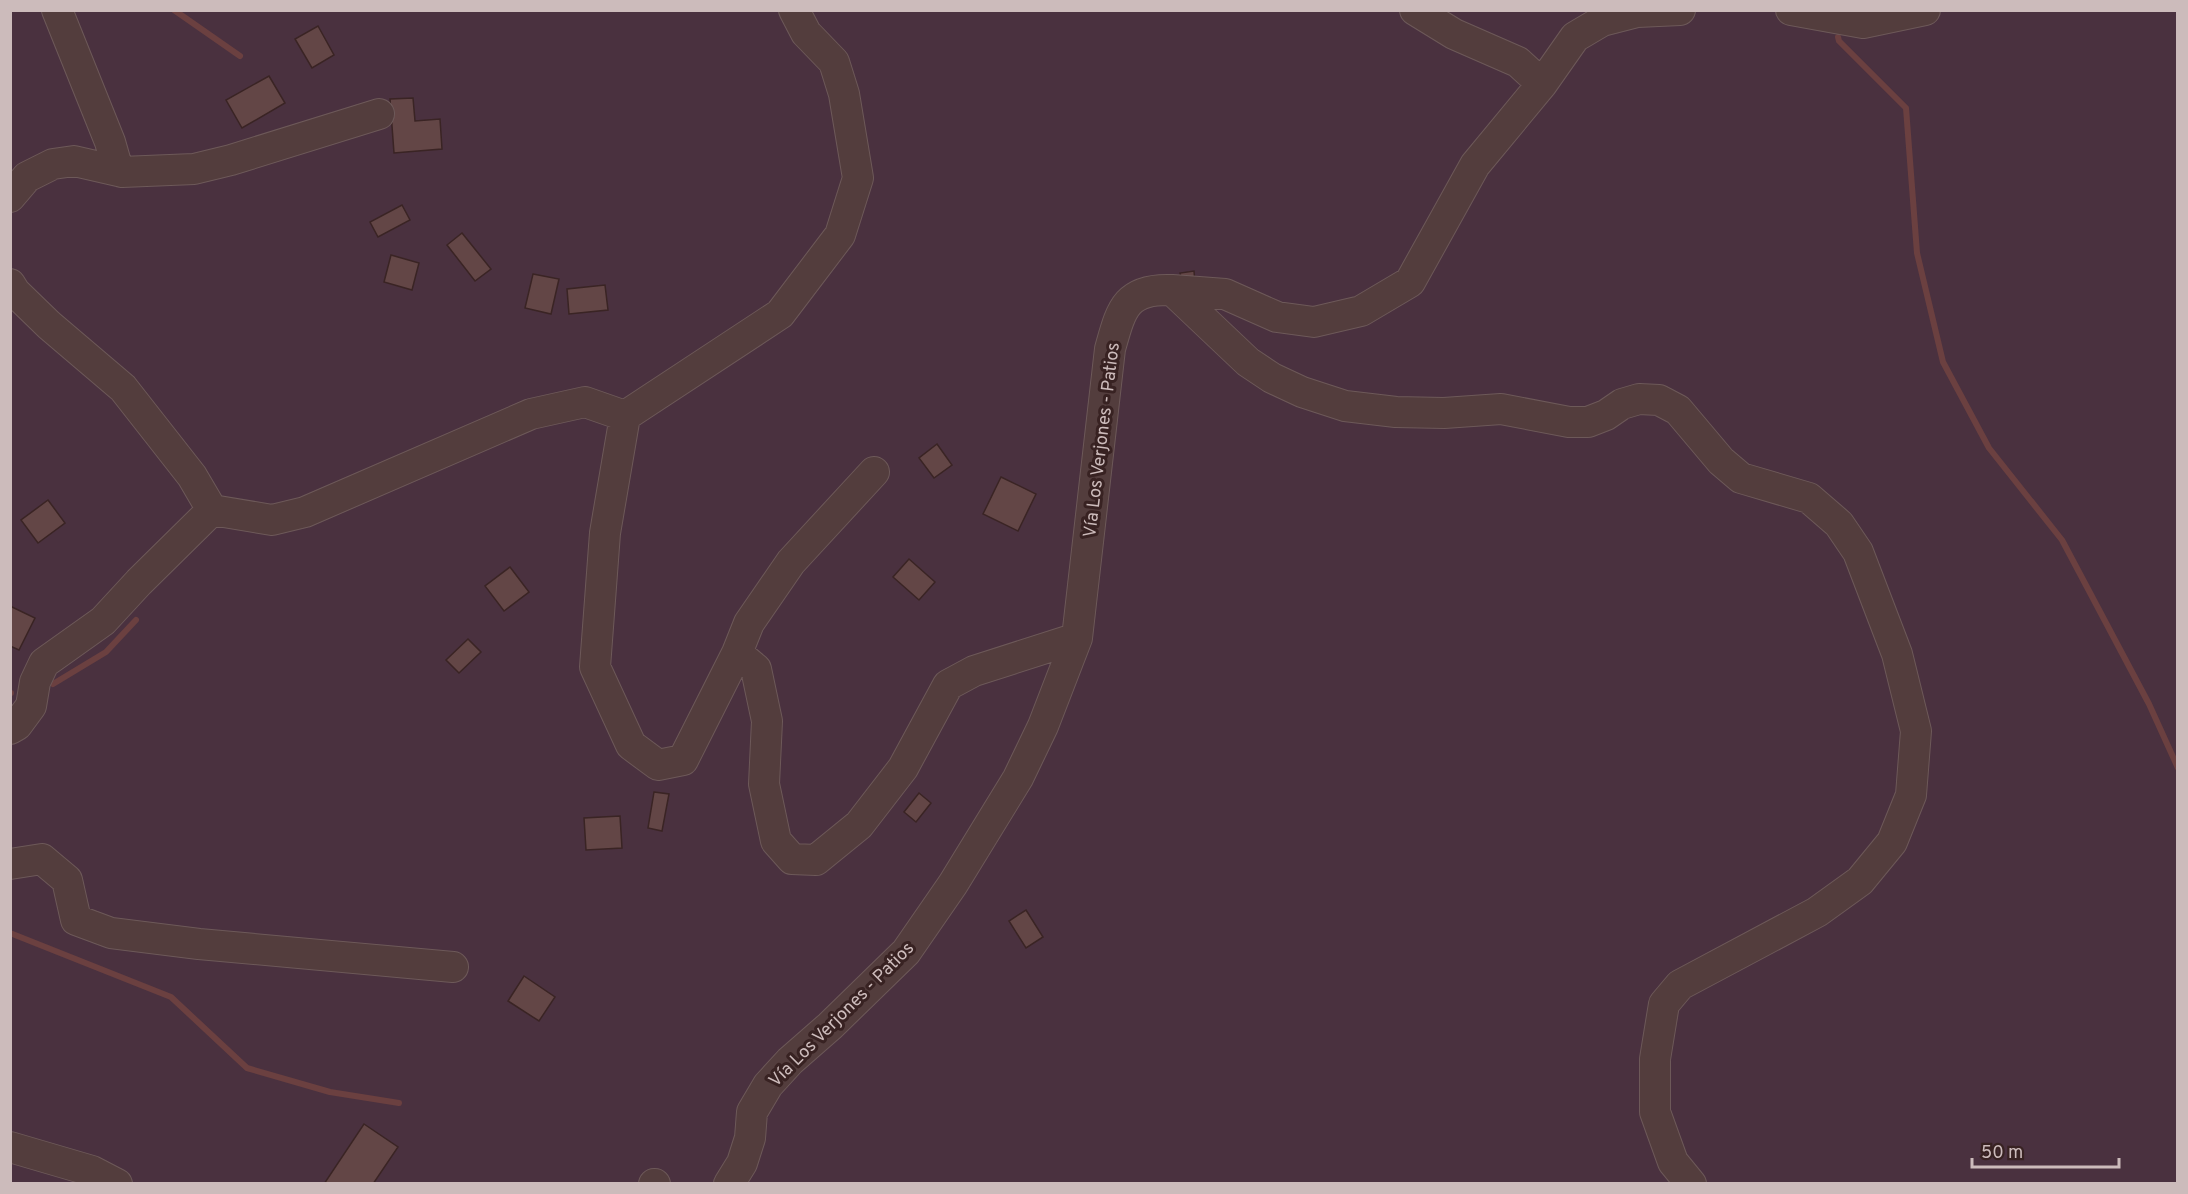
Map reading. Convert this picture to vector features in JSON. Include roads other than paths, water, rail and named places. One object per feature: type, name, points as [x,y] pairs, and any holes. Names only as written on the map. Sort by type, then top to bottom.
[{"type":"street","points":[[57,10],[110,142],[116,163],[122,172]]},
{"type":"street","points":[[794,10],[806,33],[834,62],[844,94],[858,178],[840,235],[780,314],[625,416],[605,533],[595,667],[632,745],[658,765],[683,760],[737,653],[749,623],[791,562],[874,472]]},
{"type":"street","points":[[1415,10],[1454,34],[1518,62],[1542,84]]},
{"type":"street","name":"Vía Los Verjones - Patios","points":[[729,1184],[742,1163],[750,1138],[752,1112],[768,1085],[790,1061],[830,1026],[906,952],[953,884],[1018,778],[1043,726],[1077,638],[1113,340],[1120,313],[1132,299],[1156,289],[1225,294],[1277,316],[1314,322],[1361,311],[1410,282],[1475,165],[1542,84],[1575,37],[1602,21],[1636,12],[1680,10]]},
{"type":"street","points":[[1791,10],[1863,23],[1925,10]]},
{"type":"street","points":[[10,196],[27,177],[53,164],[74,161],[122,172],[194,169],[231,160],[379,114]]},
{"type":"street","points":[[10,284],[15,292],[49,325],[123,388],[192,476],[212,510]]},
{"type":"street","points":[[1172,290],[1248,362],[1272,378],[1302,392],[1345,406],[1395,412],[1444,413],[1501,409],[1569,422],[1588,422],[1606,415],[1622,404],[1639,399],[1659,400],[1678,410],[1721,461],[1741,478],[1809,498],[1839,524],[1858,552],[1897,654],[1916,731],[1911,795],[1892,842],[1860,881],[1817,912],[1680,986],[1664,1004],[1655,1059],[1655,1112],[1673,1161],[1692,1184]]},
{"type":"street","points":[[212,510],[272,520],[305,512],[531,414],[585,402],[625,416]]},
{"type":"street","points":[[10,729],[17,725],[32,706],[35,682],[44,663],[103,621],[212,510]]},
{"type":"street","points":[[737,653],[756,669],[767,721],[764,784],[776,841],[792,859],[816,860],[859,825],[903,768],[948,685],[974,671],[1077,638]]},
{"type":"street","points":[[10,864],[42,859],[67,880],[76,920],[111,933],[199,944],[453,967]]},
{"type":"street","points":[[10,1147],[92,1171],[117,1184]]},
{"type":"waterway","points":[[174,10],[240,56]]},
{"type":"waterway","points":[[1838,37],[1839,41],[1906,108],[1917,253],[1943,362],[1989,448],[2062,540],[2149,704],[2178,768]]},
{"type":"waterway","points":[[53,684],[106,652],[136,620]]},
{"type":"waterway","points":[[10,933],[171,997],[247,1068],[330,1092],[399,1103]]}]
